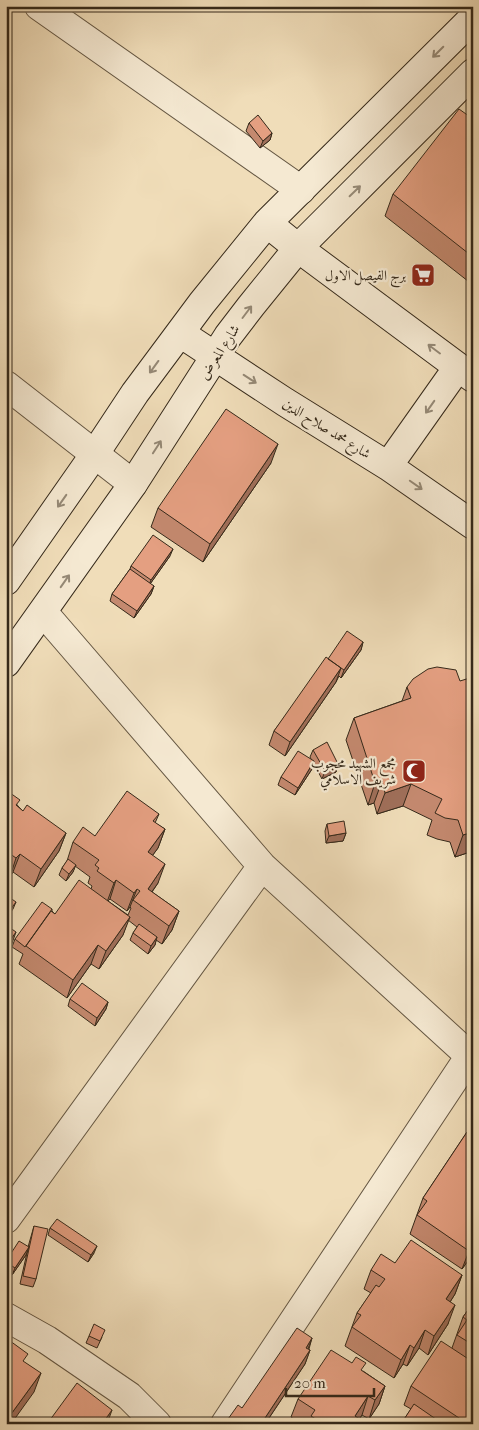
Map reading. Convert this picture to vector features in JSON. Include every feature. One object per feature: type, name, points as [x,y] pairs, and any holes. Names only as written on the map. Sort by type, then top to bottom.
[{"type":"main road","points":[[39,6],[301,190]]},
{"type":"main road","points":[[6,581],[135,393],[267,223],[473,18]]},
{"type":"main road","name":"شارع المعرض","points":[[6,664],[133,484],[228,336],[298,248],[473,73]]},
{"type":"main road","points":[[267,223],[465,372],[388,466]]},
{"type":"main road","name":"شارع محمد صلاح الدين","points":[[180,333],[388,466],[473,525]]},
{"type":"main road","points":[[6,385],[133,484]]},
{"type":"main road","points":[[43,612],[262,866],[472,1055],[225,1424]]},
{"type":"main road","points":[[6,1219],[262,866]]},
{"type":"main road","points":[[6,1317],[47,1340],[129,1396],[157,1424]]},
{"type":"building","points":[[459,109],[473,119],[473,257],[393,194]]},
{"type":"building","points":[[258,115],[272,133],[263,141],[249,123]]},
{"type":"building","points":[[226,409],[278,444],[210,544],[158,508]]},
{"type":"building","points":[[153,535],[173,549],[151,580],[131,566]]},
{"type":"building","points":[[130,569],[154,586],[137,611],[112,594]]},
{"type":"building","points":[[347,631],[363,642],[344,670],[328,659]]},
{"type":"building","points":[[326,657],[341,668],[290,742],[274,731]]},
{"type":"building","name":"مجمع الشهيد محجوب شريف الاسلامي","points":[[437,667],[456,670],[460,681],[473,677],[473,832],[463,835],[458,820],[445,818],[435,813],[442,799],[411,784],[385,793],[382,781],[375,783],[354,718],[411,698],[407,687],[413,679],[428,669]]},
{"type":"building","points":[[327,742],[338,764],[325,771],[313,750]]},
{"type":"building","points":[[298,751],[314,761],[298,788],[281,777]]},
{"type":"building","points":[[6,790],[20,800],[16,805],[23,811],[27,805],[66,833],[41,869],[20,854],[16,858],[6,851]]},
{"type":"building","points":[[127,791],[159,814],[153,821],[165,829],[148,852],[165,864],[148,889],[179,911],[169,926],[133,900],[140,891],[137,889],[134,893],[116,880],[114,883],[97,871],[99,868],[95,865],[99,860],[73,842],[83,827],[95,836]]},
{"type":"building","points":[[344,821],[346,833],[329,836],[327,824]]},
{"type":"building","points":[[68,859],[76,865],[69,874],[62,868]]},
{"type":"building","points":[[79,880],[130,917],[106,951],[98,945],[73,980],[26,946],[51,911],[55,914]]},
{"type":"building","points":[[6,895],[16,902],[6,915]]},
{"type":"building","points":[[42,902],[52,909],[25,947],[15,939]]},
{"type":"building","points":[[139,924],[157,937],[151,946],[133,933]]},
{"type":"building","points":[[6,925],[16,932],[6,946]]},
{"type":"building","points":[[82,983],[108,1002],[97,1018],[70,999]]},
{"type":"building","points":[[467,1132],[473,1136],[473,1245],[469,1251],[417,1215],[427,1201],[423,1198]]},
{"type":"building","points":[[57,1219],[97,1246],[91,1255],[50,1228]]},
{"type":"building","points":[[34,1226],[48,1229],[36,1279],[23,1276]]},
{"type":"building","points":[[411,1240],[462,1275],[446,1299],[455,1305],[434,1336],[425,1330],[414,1348],[410,1345],[401,1360],[352,1327],[361,1315],[357,1313],[376,1285],[379,1287],[385,1279],[371,1270],[381,1254],[395,1263]]},
{"type":"building","points":[[19,1241],[29,1247],[15,1268],[6,1261]]},
{"type":"building","points":[[473,1303],[473,1345],[457,1335],[467,1320],[463,1317]]},
{"type":"building","points":[[94,1324],[105,1330],[100,1341],[89,1336]]},
{"type":"building","points":[[297,1328],[312,1338],[306,1348],[310,1350],[261,1424],[234,1424],[228,1419],[238,1405],[242,1408]]},
{"type":"building","points":[[6,1338],[28,1354],[23,1361],[41,1373],[6,1421]]},
{"type":"building","points":[[441,1341],[473,1362],[473,1410],[465,1422],[411,1386]]},
{"type":"building","points":[[331,1350],[352,1363],[356,1357],[366,1363],[361,1370],[385,1386],[375,1400],[368,1396],[355,1416],[361,1420],[359,1424],[323,1424],[311,1416],[315,1410],[298,1399]]},
{"type":"building","points":[[77,1383],[112,1410],[102,1424],[47,1424]]},
{"type":"building","points":[[414,1404],[443,1424],[401,1424]]},
{"type":"place","name":"برج الفيصل الاول","points":[[423,275]]},
{"type":"place","name":"مجمع الشهيد محجوب شريف الاسلامي","points":[[414,771]]}]
